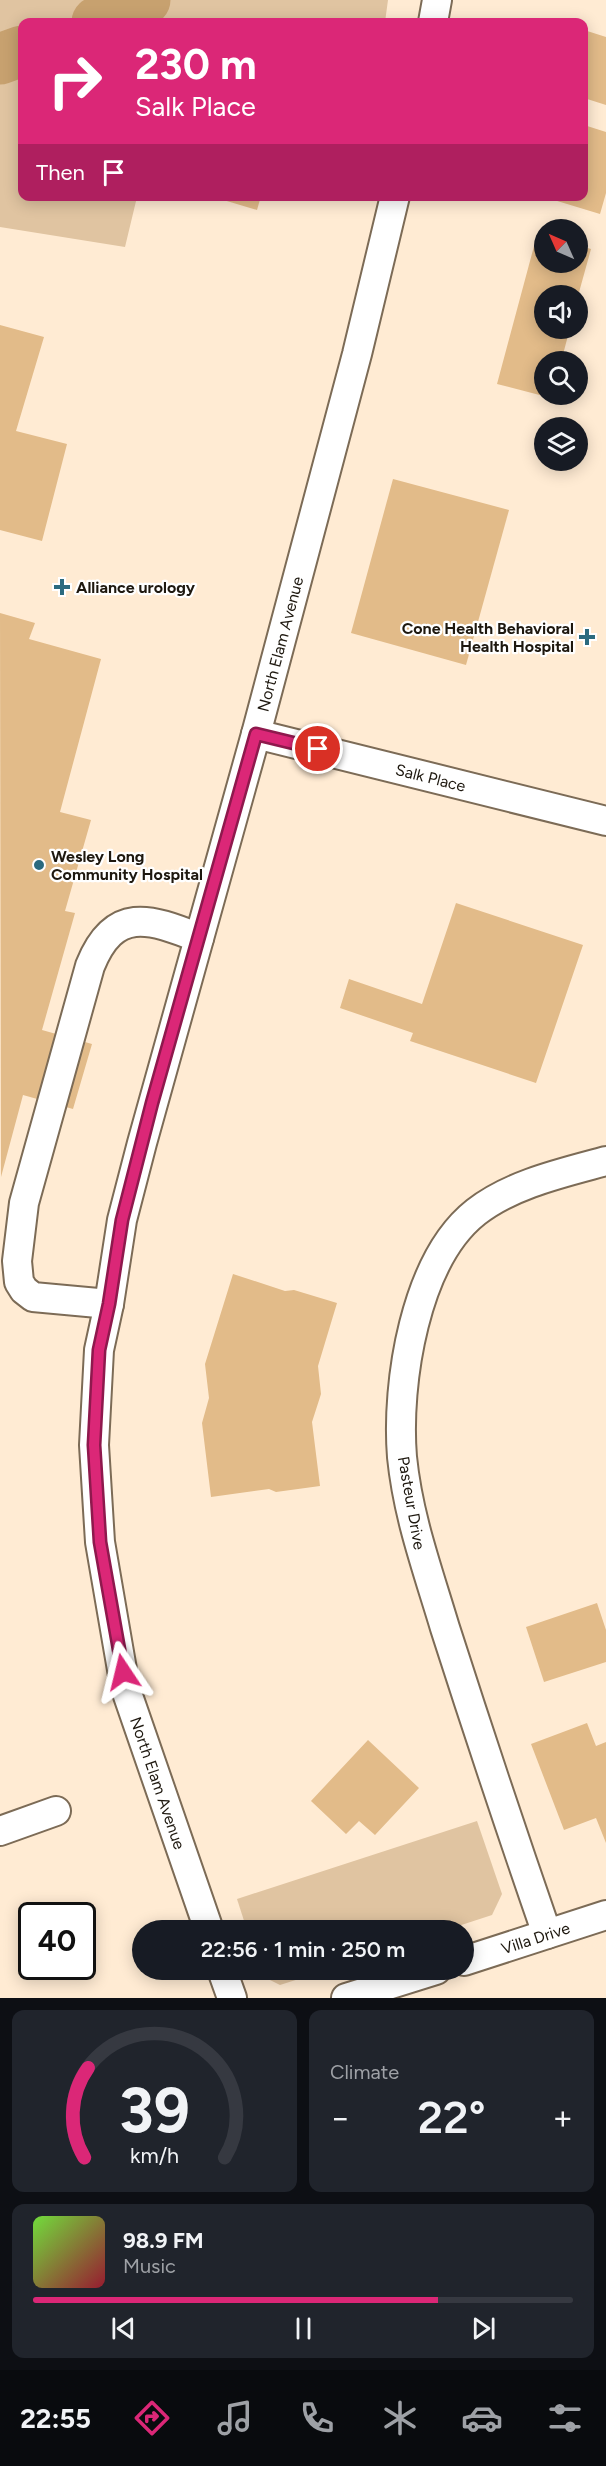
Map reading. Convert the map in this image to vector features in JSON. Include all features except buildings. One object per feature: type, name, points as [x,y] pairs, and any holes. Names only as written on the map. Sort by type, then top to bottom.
[{"type":"street","points":[[435,18],[437,0]]},
{"type":"street","name":"North Elam Avenue","points":[[206,1920],[125,1687],[100,1542],[94,1445],[99,1350],[109,1304],[122,1220],[256,734],[357,354],[394,201]]},
{"type":"street","name":"Salk Place","points":[[256,734],[606,821]]},
{"type":"street","points":[[109,1304],[33,1297],[24,1290],[19,1282],[17,1261],[24,1203],[97,947],[112,930],[129,922],[151,922],[199,938]]},
{"type":"street","name":"Pasteur Drive","points":[[547,1934],[471,1714],[419,1548],[410,1509],[402,1455],[403,1387],[411,1337],[425,1288],[436,1260],[453,1236],[475,1213],[502,1196],[541,1180],[606,1161]]},
{"type":"street","points":[[0,1831],[56,1811]]},
{"type":"street","name":"Villa Drive","points":[[474,1958],[606,1915]]},
{"type":"street","points":[[226,1980],[232,1998]]},
{"type":"street","points":[[346,1998],[404,1980]]},
{"type":"shaded area","points":[[0,0],[388,0],[386,18],[18,18],[18,201],[136,201],[125,247],[0,227]]},
{"type":"shaded area","points":[[477,1821],[502,1894],[492,1915],[474,1921],[244,1920],[237,1899]]},
{"type":"shaded area","points":[[270,1980],[296,1980],[280,1985]]},
{"type":"waterway","points":[[108,18],[139,6],[145,0]]},
{"type":"waterway","points":[[0,59],[18,52]]},
{"type":"place","name":"Alliance urology","points":[[62,587]]},
{"type":"place","name":"Cone Health Behavioral Health Hospital","points":[[587,637]]},
{"type":"place","name":"Wesley Long Community Hospital","points":[[39,865]]},
{"type":"route","points":[[123,1672],[100,1542],[94,1445],[99,1350],[109,1304],[122,1220],[152,1103],[256,734],[318,749]]}]
